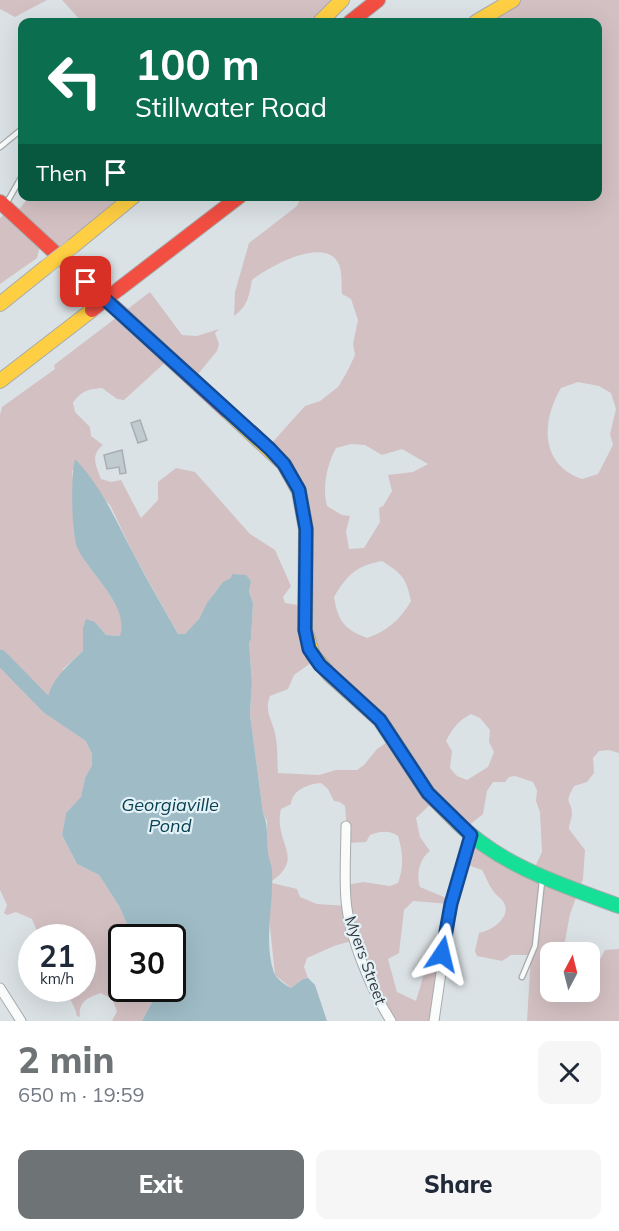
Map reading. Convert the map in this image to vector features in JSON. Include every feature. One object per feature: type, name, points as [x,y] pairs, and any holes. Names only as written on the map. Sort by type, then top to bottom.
[{"type":"main road","points":[[324,18],[342,0]]},
{"type":"main road","points":[[355,18],[378,0]]},
{"type":"main road","points":[[471,18],[496,0]]},
{"type":"main road","points":[[483,18],[513,0]]},
{"type":"main road","points":[[0,304],[128,201]]},
{"type":"main road","points":[[0,381],[233,201]]},
{"type":"main road","points":[[2,207],[284,464],[299,490],[306,529],[305,630],[309,649],[325,670],[380,720],[428,793],[471,835],[493,851],[542,879],[619,906]]},
{"type":"street","name":"Myers Street","points":[[346,826],[346,900],[349,919],[363,961],[391,1021]]},
{"type":"street","points":[[434,1021],[451,904],[471,835]]},
{"type":"street","points":[[0,988],[21,1021]]},
{"type":"lane","points":[[0,147],[18,132]]},
{"type":"lane","points":[[2,207],[18,182]]},
{"type":"lane","points":[[522,977],[535,946],[542,879]]},
{"type":"shaded area","points":[[0,0],[47,0],[15,17],[0,9]]},
{"type":"shaded area","points":[[62,0],[343,0],[324,18],[78,18]]},
{"type":"shaded area","points":[[518,0],[619,0],[619,753],[609,750],[599,751],[593,758],[594,773],[587,782],[574,786],[569,797],[572,814],[569,829],[585,850],[583,879],[570,914],[565,942],[540,942],[540,1002],[600,1002],[600,959],[605,950],[619,949],[619,1021],[527,1021],[531,955],[511,955],[502,961],[477,956],[475,951],[479,933],[499,923],[506,909],[482,870],[465,864],[470,837],[533,871],[542,852],[540,812],[536,801],[537,790],[533,782],[515,776],[509,777],[505,782],[493,782],[487,791],[483,814],[468,826],[435,800],[416,818],[420,837],[430,851],[423,858],[419,868],[420,887],[451,900],[449,904],[413,901],[404,910],[399,953],[388,959],[397,992],[416,1001],[426,967],[423,963],[426,954],[442,957],[434,1021],[392,1021],[355,940],[307,958],[304,967],[308,978],[291,988],[275,975],[269,918],[272,883],[297,889],[300,897],[317,904],[347,906],[347,885],[363,882],[390,886],[398,883],[402,860],[398,836],[381,832],[370,835],[366,842],[348,843],[345,806],[334,801],[328,789],[321,783],[306,786],[294,795],[291,804],[281,809],[281,832],[288,856],[287,864],[272,881],[267,853],[267,821],[263,813],[250,714],[252,683],[249,643],[253,603],[249,590],[231,578],[225,581],[194,625],[185,634],[178,634],[133,553],[110,505],[72,470],[73,527],[77,545],[82,556],[113,600],[122,624],[121,636],[106,635],[95,622],[83,628],[83,651],[63,669],[66,718],[79,727],[92,754],[92,765],[85,778],[81,798],[66,813],[62,835],[77,864],[99,875],[119,906],[127,924],[108,924],[108,997],[101,993],[96,995],[96,924],[34,924],[32,919],[16,912],[7,915],[4,913],[7,905],[0,890],[0,415],[2,407],[55,369],[54,365],[150,292],[182,335],[197,336],[219,329],[215,333],[219,344],[217,351],[194,379],[170,358],[124,400],[117,399],[102,388],[89,390],[82,393],[73,403],[75,412],[90,427],[91,436],[103,445],[95,457],[101,479],[111,482],[121,480],[141,518],[158,500],[158,482],[176,468],[195,472],[250,534],[275,550],[291,586],[283,597],[285,603],[304,606],[298,497],[269,446],[305,406],[320,401],[338,387],[355,355],[353,344],[358,320],[351,299],[342,294],[339,264],[329,254],[319,252],[307,253],[281,262],[252,280],[245,304],[234,316],[235,292],[249,243],[297,206],[299,201],[602,201],[602,18],[489,18]],"holes":[[[578,382],[599,386],[611,393],[616,409],[610,434],[613,445],[598,474],[582,479],[568,472],[558,463],[552,453],[548,441],[550,414],[561,388]],[[351,444],[365,445],[382,455],[402,449],[428,464],[413,472],[388,475],[392,491],[383,506],[379,508],[380,522],[364,548],[349,549],[346,531],[350,516],[342,515],[327,506],[326,476],[336,448]],[[382,561],[399,573],[405,581],[411,601],[392,624],[367,638],[343,623],[334,597],[354,572]],[[315,660],[393,738],[377,749],[357,770],[336,770],[319,775],[278,773],[276,738],[268,711],[268,702],[270,696],[288,689],[294,675]],[[471,714],[480,718],[490,730],[489,742],[494,752],[488,767],[467,780],[457,776],[450,768],[452,751],[446,741],[463,719]]]},
{"type":"shaded area","points":[[26,201],[129,201],[61,255],[41,242],[37,258],[0,284],[0,218],[7,212],[16,213]]},
{"type":"shaded area","points":[[72,1002],[84,1002],[80,1017],[77,1016]]},
{"type":"shaded area","points":[[113,1002],[152,1002],[142,1021],[112,1021],[117,1011]]},
{"type":"water","name":"Georgiaville Pond","points":[[75,459],[93,481],[107,504],[178,634],[185,634],[199,619],[207,603],[223,582],[231,578],[232,574],[246,575],[251,581],[249,591],[253,603],[249,643],[252,683],[250,714],[272,869],[269,935],[271,961],[275,975],[289,987],[308,978],[315,985],[327,1021],[142,1021],[152,1002],[186,1002],[186,924],[127,924],[119,906],[99,875],[77,864],[62,835],[66,813],[81,797],[85,778],[92,765],[92,754],[79,727],[47,707],[50,691],[59,676],[83,651],[83,628],[86,619],[95,622],[106,635],[120,636],[121,624],[114,601],[77,547],[72,503]]},
{"type":"building","points":[[140,420],[147,440],[138,443],[131,423]]},
{"type":"building","points":[[122,450],[126,473],[120,474],[119,467],[107,469],[104,455]]},
{"type":"waterway","points":[[0,657],[49,707],[95,738]]},
{"type":"traffic: fast","points":[[458,823],[475,838],[513,863],[554,882],[619,906]]},
{"type":"traffic: slow","points":[[324,18],[342,0]]},
{"type":"traffic: slow","points":[[483,18],[513,0]]},
{"type":"traffic: slow","points":[[73,246],[128,201]]},
{"type":"traffic: slow","points":[[46,267],[73,246]]},
{"type":"traffic: slow","points":[[0,304],[46,267]]},
{"type":"traffic: slow","points":[[0,381],[92,310]]},
{"type":"traffic: slow","points":[[227,411],[284,464],[299,491],[306,529],[305,630],[313,655],[330,675],[380,720],[428,793],[458,823]]},
{"type":"traffic: jam","points":[[355,18],[378,0]]},
{"type":"traffic: jam","points":[[119,289],[233,201]]},
{"type":"traffic: jam","points":[[0,202],[227,411]]},
{"type":"traffic: jam","points":[[92,310],[119,289]]},
{"type":"route","points":[[86,282],[280,458],[299,490],[306,529],[305,630],[309,649],[320,665],[380,720],[428,793],[471,835],[451,904],[442,954]]}]
